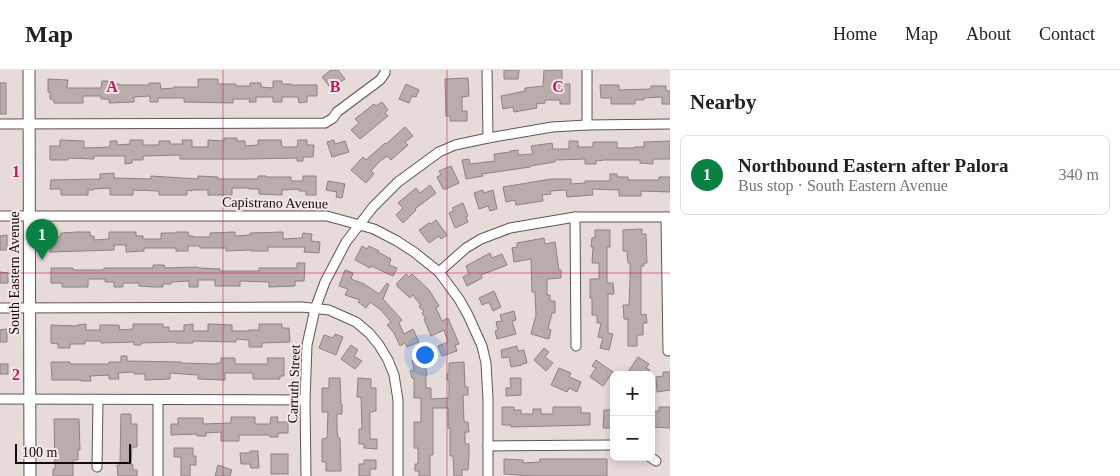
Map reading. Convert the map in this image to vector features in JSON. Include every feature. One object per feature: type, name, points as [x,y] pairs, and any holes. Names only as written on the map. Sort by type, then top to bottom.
[{"type":"main road","name":"South Eastern Avenue","points":[[29,70],[30,476]]},
{"type":"street","points":[[0,124],[325,123],[380,80],[385,70]]},
{"type":"street","points":[[487,70],[488,138]]},
{"type":"street","points":[[587,70],[587,125]]},
{"type":"street","name":"Carruth Street","points":[[306,476],[305,400],[307,345],[316,309],[325,282],[346,242],[373,207],[398,182],[439,152],[455,145],[552,127],[670,124]]},
{"type":"street","name":"Capistrano Avenue","points":[[0,216],[327,216],[374,229],[398,241],[439,272],[459,299],[482,346],[486,363],[488,399],[488,476]]},
{"type":"street","points":[[439,272],[466,248],[481,239],[510,228],[575,217],[668,216],[668,351]]},
{"type":"street","points":[[575,217],[576,346]]},
{"type":"street","points":[[0,308],[302,307],[329,310],[356,322],[369,333],[388,360],[394,375],[398,400],[398,476]]},
{"type":"street","points":[[0,399],[305,400]]},
{"type":"street","points":[[97,467],[98,400]]},
{"type":"street","points":[[158,400],[158,476]]},
{"type":"street","points":[[488,446],[610,445]]},
{"type":"building","points":[[331,70],[338,70],[345,79],[339,83],[337,80],[329,86],[322,77]]},
{"type":"building","points":[[504,70],[519,70],[518,79],[504,79]]},
{"type":"building","points":[[544,70],[562,70],[562,84],[570,84],[570,104],[560,104],[560,100],[545,100],[545,103],[536,104],[537,108],[514,112],[513,107],[503,109],[501,96],[525,91],[525,88],[543,86]]},
{"type":"building","points":[[468,78],[469,96],[462,97],[462,111],[467,111],[467,121],[450,121],[450,116],[446,116],[445,79]]},
{"type":"building","points":[[48,79],[68,80],[67,88],[101,88],[102,81],[108,81],[108,84],[119,85],[160,83],[161,89],[198,87],[198,79],[218,79],[218,84],[236,84],[236,86],[250,86],[250,83],[261,83],[261,87],[273,88],[273,81],[282,81],[282,84],[317,85],[317,96],[307,96],[307,102],[299,103],[298,97],[282,97],[282,102],[273,102],[273,97],[256,97],[256,102],[249,102],[250,99],[233,99],[233,103],[184,102],[184,98],[158,98],[158,102],[150,102],[150,96],[134,97],[134,102],[109,103],[109,99],[101,99],[101,96],[83,96],[83,103],[54,103],[54,100],[50,99],[50,92],[48,92]]},
{"type":"building","points":[[0,83],[6,83],[6,114],[0,114]]},
{"type":"building","points":[[406,84],[419,90],[416,97],[412,96],[409,103],[399,99]]},
{"type":"building","points":[[600,85],[619,85],[619,90],[651,89],[651,86],[666,86],[666,91],[670,91],[670,104],[662,104],[662,97],[635,100],[635,104],[611,104],[611,98],[601,98]]},
{"type":"building","points":[[382,102],[388,110],[385,113],[388,116],[360,139],[351,130],[359,123],[355,119],[374,104],[376,106]]},
{"type":"building","points":[[405,127],[413,136],[405,142],[408,145],[391,160],[387,156],[379,162],[371,171],[374,174],[366,183],[351,170],[363,157],[366,160]]},
{"type":"building","points":[[224,138],[237,138],[237,141],[245,141],[245,146],[258,145],[258,140],[281,140],[282,147],[297,147],[298,140],[307,140],[307,145],[314,145],[313,157],[303,157],[303,161],[297,161],[297,158],[180,159],[180,155],[143,156],[143,160],[132,160],[132,163],[125,164],[125,156],[94,156],[94,159],[68,158],[68,160],[50,160],[50,146],[60,146],[60,140],[84,141],[84,148],[110,147],[110,141],[117,141],[117,145],[130,144],[130,140],[143,140],[143,145],[159,145],[159,141],[170,141],[170,144],[183,144],[182,140],[192,140],[192,147],[208,147],[208,140],[224,141]]},
{"type":"building","points":[[334,140],[335,144],[345,141],[349,152],[332,157],[327,142]]},
{"type":"building","points":[[569,141],[578,141],[578,147],[593,147],[593,142],[617,142],[617,148],[634,148],[644,147],[644,142],[670,141],[670,159],[653,159],[653,164],[640,163],[640,160],[604,160],[596,161],[596,164],[585,164],[585,159],[555,160],[555,162],[482,174],[483,176],[466,179],[462,160],[469,159],[470,164],[495,161],[494,154],[518,150],[518,155],[533,154],[531,146],[552,143],[553,149],[569,149]]},
{"type":"building","points":[[451,166],[459,183],[443,189],[437,177],[441,175],[439,171]]},
{"type":"building","points":[[114,173],[114,178],[151,179],[151,176],[198,179],[198,176],[218,177],[218,179],[258,179],[258,176],[266,176],[291,177],[291,181],[303,181],[303,176],[316,176],[316,195],[306,195],[306,191],[299,191],[299,189],[282,190],[282,195],[259,194],[259,189],[232,188],[232,195],[208,195],[208,190],[187,190],[187,195],[159,195],[159,191],[133,190],[133,195],[110,195],[110,188],[88,190],[88,195],[61,195],[61,189],[50,189],[51,180],[100,179],[100,174]]},
{"type":"building","points":[[610,174],[617,174],[617,177],[628,177],[628,180],[659,180],[659,177],[670,177],[670,192],[641,191],[641,196],[619,196],[619,190],[592,189],[593,195],[567,197],[566,190],[550,191],[551,194],[542,195],[543,201],[516,205],[515,200],[506,202],[503,187],[551,179],[571,179],[571,184],[585,183],[585,181],[610,181]]},
{"type":"building","points":[[328,181],[345,184],[342,198],[336,197],[337,192],[326,190]]},
{"type":"building","points":[[430,185],[436,193],[415,209],[403,223],[396,215],[403,208],[398,203],[416,188],[420,193]]},
{"type":"building","points":[[483,190],[484,193],[493,190],[497,209],[490,211],[488,206],[479,209],[474,193]]},
{"type":"building","points":[[463,203],[468,216],[466,217],[468,222],[455,228],[449,213],[454,210],[452,208]]},
{"type":"building","points":[[436,220],[447,235],[441,239],[439,236],[429,243],[419,230]]},
{"type":"building","points":[[642,229],[642,234],[646,234],[647,263],[641,266],[641,315],[646,314],[647,323],[643,323],[643,335],[637,335],[637,346],[628,346],[628,319],[624,319],[623,305],[629,305],[630,263],[628,263],[627,251],[623,251],[623,230]]},
{"type":"building","points":[[595,230],[610,230],[610,247],[607,247],[607,283],[613,283],[614,294],[608,294],[608,333],[613,334],[609,350],[600,348],[603,338],[598,337],[601,323],[597,323],[597,315],[592,315],[592,298],[590,298],[590,279],[599,279],[599,263],[592,263],[593,247],[591,247],[592,238],[595,238]]},
{"type":"building","points":[[90,232],[90,236],[94,236],[94,240],[109,239],[109,232],[136,232],[136,236],[143,236],[143,239],[161,239],[161,233],[176,232],[188,232],[189,236],[193,237],[210,237],[210,233],[235,232],[235,236],[250,235],[250,233],[283,232],[283,239],[302,238],[303,233],[312,234],[311,241],[320,242],[319,253],[304,252],[305,247],[268,247],[268,251],[226,251],[226,248],[200,248],[200,246],[188,246],[188,251],[176,251],[176,248],[144,248],[144,251],[126,252],[126,245],[114,245],[114,250],[50,252],[51,237],[60,237],[61,233]]},
{"type":"building","points":[[7,235],[7,250],[0,250],[0,236]]},
{"type":"building","points":[[544,238],[545,244],[555,242],[559,270],[561,270],[561,278],[547,279],[547,295],[550,295],[550,301],[555,301],[555,313],[552,313],[548,329],[551,330],[549,339],[531,334],[536,315],[535,292],[532,292],[531,259],[514,262],[512,248],[517,247],[517,243]]},
{"type":"building","points":[[362,246],[367,249],[369,246],[391,259],[389,265],[397,268],[393,276],[371,266],[370,268],[355,260]]},
{"type":"building","points":[[490,253],[492,258],[502,254],[507,265],[481,275],[482,278],[467,286],[463,277],[469,274],[466,266]]},
{"type":"building","points":[[297,263],[305,263],[304,281],[295,281],[295,286],[269,287],[269,282],[240,281],[240,286],[215,286],[215,280],[198,280],[198,287],[189,287],[189,281],[171,282],[171,284],[163,284],[163,287],[139,286],[139,283],[123,283],[123,287],[114,287],[114,282],[105,282],[105,279],[88,279],[88,287],[62,287],[62,283],[51,283],[51,268],[104,270],[104,268],[153,268],[153,265],[164,265],[165,268],[198,267],[220,269],[220,271],[259,271],[259,268],[297,268]]},
{"type":"building","points":[[345,270],[353,273],[351,279],[364,284],[379,294],[387,283],[389,285],[383,299],[402,320],[399,323],[404,334],[413,329],[419,342],[407,347],[405,343],[400,346],[394,333],[387,325],[391,322],[381,310],[370,302],[366,308],[358,302],[360,300],[345,295],[348,289],[339,286]]},
{"type":"building","points":[[0,272],[8,273],[8,283],[0,283]]},
{"type":"building","points":[[406,274],[409,277],[412,274],[429,290],[439,306],[436,308],[442,321],[448,318],[459,344],[455,345],[457,351],[442,356],[438,346],[448,342],[444,330],[431,336],[424,319],[426,319],[422,313],[424,311],[419,307],[421,306],[413,295],[410,298],[397,286],[397,283]]},
{"type":"building","points":[[494,291],[501,307],[493,311],[489,302],[482,305],[479,298]]},
{"type":"building","points":[[514,311],[516,320],[512,321],[516,334],[497,339],[495,331],[498,330],[496,322],[502,321],[500,315]]},
{"type":"building","points":[[86,324],[86,330],[100,330],[100,325],[119,325],[120,330],[133,329],[133,324],[163,324],[163,327],[169,327],[169,331],[184,331],[184,325],[193,324],[193,331],[208,331],[208,324],[232,325],[232,331],[249,331],[259,330],[259,324],[282,324],[282,328],[289,328],[290,342],[262,343],[262,347],[249,347],[249,340],[236,339],[236,342],[193,341],[193,343],[141,343],[141,345],[134,345],[134,342],[101,343],[101,341],[85,341],[85,344],[70,344],[70,348],[58,348],[58,344],[51,343],[51,325],[77,326]]},
{"type":"building","points":[[7,329],[7,342],[0,342],[0,330]]},
{"type":"building","points":[[335,334],[343,337],[336,355],[319,348],[324,335],[333,338]]},
{"type":"building","points":[[351,345],[358,350],[354,356],[362,361],[355,369],[341,359]]},
{"type":"building","points":[[517,346],[518,351],[524,350],[527,363],[511,367],[509,357],[502,358],[501,350]]},
{"type":"building","points":[[544,348],[549,352],[545,357],[553,363],[546,371],[534,360]]},
{"type":"building","points":[[121,356],[127,356],[127,361],[217,364],[221,363],[221,358],[235,358],[235,364],[268,364],[267,358],[284,358],[284,376],[280,376],[280,379],[253,379],[253,373],[225,373],[225,380],[198,379],[198,375],[170,373],[170,379],[145,380],[145,374],[134,374],[134,372],[118,373],[119,379],[109,379],[109,375],[90,376],[91,381],[52,380],[51,362],[109,364],[109,362],[121,362]]},
{"type":"building","points":[[638,357],[649,364],[646,368],[649,371],[629,371]]},
{"type":"building","points":[[423,358],[427,375],[426,388],[431,388],[431,399],[449,398],[447,374],[449,374],[449,363],[464,362],[465,387],[468,387],[468,395],[463,395],[464,422],[468,422],[469,432],[465,432],[465,444],[469,444],[469,456],[468,470],[462,470],[462,476],[454,476],[453,456],[450,456],[448,408],[433,408],[433,455],[430,455],[430,476],[419,476],[419,471],[415,471],[415,464],[418,464],[418,448],[414,448],[414,422],[421,422],[421,398],[414,398],[414,378],[412,378],[410,371],[414,370],[412,360]]},
{"type":"building","points":[[596,360],[612,371],[603,386],[590,377],[596,368],[592,366]]},
{"type":"building","points":[[0,364],[8,364],[8,374],[0,374]]},
{"type":"building","points":[[559,368],[571,373],[569,377],[581,382],[577,392],[569,388],[567,392],[551,385]]},
{"type":"building","points":[[663,372],[670,372],[670,390],[657,392],[656,377],[663,376]]},
{"type":"building","points":[[329,378],[340,378],[342,414],[337,414],[337,429],[338,438],[340,438],[341,471],[326,471],[326,462],[322,462],[322,439],[327,438],[328,412],[322,412],[322,388],[329,388]]},
{"type":"building","points":[[358,378],[371,379],[371,388],[376,388],[376,411],[370,412],[370,439],[377,439],[377,449],[364,448],[364,444],[359,444],[359,429],[362,429],[361,397],[357,397]]},
{"type":"building","points":[[510,378],[521,378],[521,395],[506,396],[506,388],[511,388]]},
{"type":"building","points":[[502,407],[514,407],[514,410],[521,410],[521,414],[533,414],[533,409],[541,409],[541,414],[553,414],[553,407],[581,407],[581,413],[590,413],[590,425],[511,427],[511,425],[502,425]]},
{"type":"building","points":[[659,407],[670,407],[670,428],[655,427],[655,411],[659,411]]},
{"type":"building","points":[[604,410],[610,410],[610,428],[603,428]]},
{"type":"building","points":[[121,414],[131,414],[131,424],[137,424],[137,447],[132,447],[131,465],[133,465],[133,470],[137,470],[137,476],[118,476],[117,465],[120,465]]},
{"type":"building","points":[[231,417],[255,417],[255,424],[270,424],[271,417],[278,417],[277,422],[288,422],[288,433],[278,433],[278,437],[270,437],[270,435],[239,435],[239,441],[221,441],[221,432],[206,433],[206,436],[197,436],[197,434],[171,435],[171,424],[178,424],[178,418],[203,418],[203,424],[231,423]]},
{"type":"building","points":[[54,419],[79,419],[80,450],[78,450],[78,460],[73,460],[73,476],[53,476],[53,469],[55,469]]},
{"type":"building","points":[[174,448],[193,448],[193,456],[196,456],[196,465],[190,465],[190,476],[181,476],[181,457],[174,457]]},
{"type":"building","points":[[250,451],[258,451],[259,468],[251,468],[250,464],[241,464],[240,453],[250,453]]},
{"type":"building","points":[[271,454],[288,454],[288,474],[271,474]]},
{"type":"building","points":[[504,459],[523,460],[523,463],[540,462],[540,459],[607,459],[607,476],[504,474]]},
{"type":"building","points":[[364,460],[376,460],[376,469],[370,469],[370,476],[359,476],[359,464],[364,464]]},
{"type":"building","points":[[218,465],[232,470],[230,476],[215,476]]},
{"type":"place","name":"Northbound Eastern after Palora","points":[[42,260]]}]
